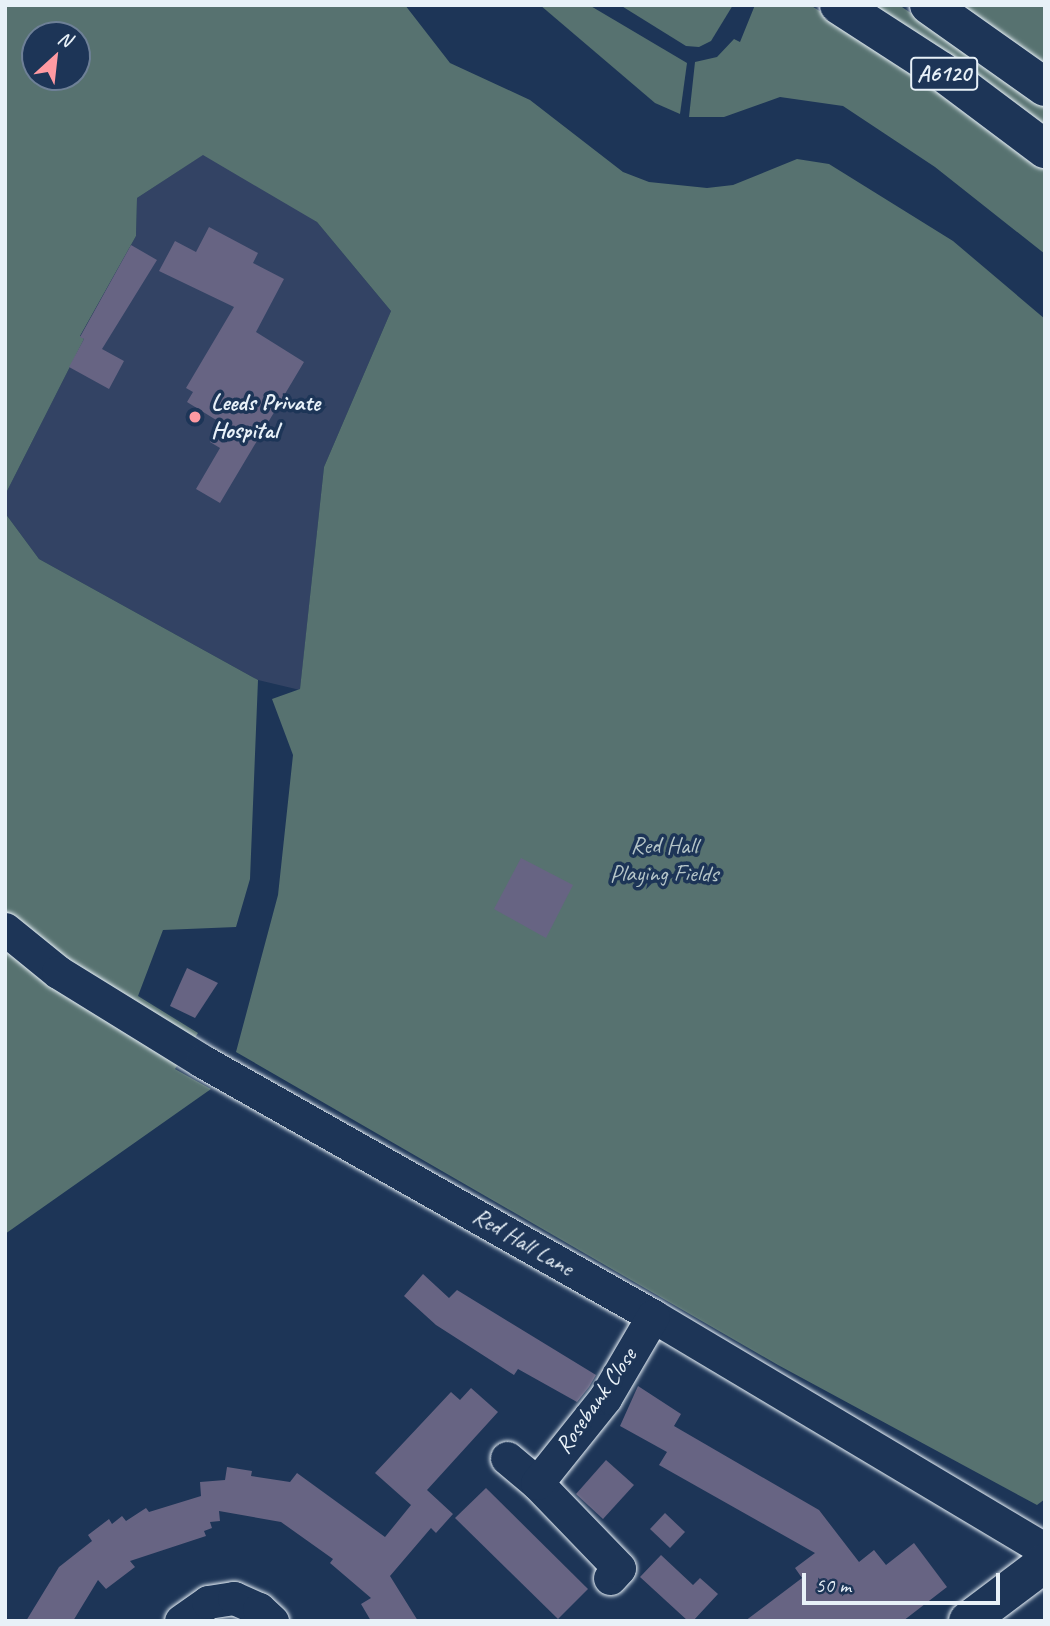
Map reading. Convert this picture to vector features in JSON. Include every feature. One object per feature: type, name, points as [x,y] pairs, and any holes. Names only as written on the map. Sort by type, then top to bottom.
[{"type":"main road","name":"A6120","points":[[839,5],[941,71],[1045,149]]},
{"type":"main road","name":"A6120","points":[[929,5],[1045,87]]},
{"type":"main road","points":[[968,1621],[1045,1563]]},
{"type":"street","name":"Red Hall Lane","points":[[5,929],[58,972],[202,1061],[653,1316],[1045,1550]]},
{"type":"street","name":"Rosebank Close","points":[[537,1483],[605,1398],[653,1316]]},
{"type":"street","points":[[507,1458],[537,1483],[619,1567],[610,1578]]},
{"type":"street","points":[[181,1621],[221,1598],[248,1602],[272,1621]]},
{"type":"shaded area","name":"Leeds Private Hospital","points":[[210,150],[317,222],[391,311],[324,467],[300,690],[258,680],[39,559],[5,513],[5,495],[84,339],[80,337],[136,236],[137,198]]},
{"type":"green space","name":"Red Hall Playing Fields","points":[[5,5],[405,5],[450,63],[530,100],[623,172],[649,182],[707,188],[733,185],[797,159],[829,164],[953,241],[1045,319],[1045,1499],[1037,1505],[778,1365],[236,1052],[278,895],[293,755],[272,699],[300,689],[324,467],[391,311],[317,222],[203,155],[137,198],[136,236],[80,336],[84,339],[5,495]]},
{"type":"green space","points":[[540,5],[589,5],[687,63],[680,114],[655,103]]},
{"type":"green space","points":[[620,5],[733,5],[711,41],[699,47],[686,46]]},
{"type":"green space","points":[[755,5],[810,5],[889,54],[1045,167],[1045,254],[935,167],[843,106],[780,97],[724,117],[689,117],[695,62],[717,57],[734,39],[740,42]]},
{"type":"green space","points":[[868,5],[899,5],[1015,83],[1045,107],[1045,128]]},
{"type":"green space","points":[[955,5],[1045,5],[1045,67]]},
{"type":"green space","points":[[5,513],[39,559],[258,680],[250,879],[236,927],[163,930],[138,996],[198,1033],[175,1069],[211,1089],[5,1234]]},
{"type":"building","points":[[209,227],[258,253],[253,263],[284,279],[256,332],[304,362],[220,503],[196,489],[220,448],[210,442],[221,423],[187,402],[193,392],[186,388],[234,307],[159,271],[175,241],[196,252]]},
{"type":"building","points":[[131,245],[157,260],[102,349],[124,361],[109,389],[69,367],[84,339],[80,337]]},
{"type":"building","points":[[521,858],[573,885],[546,938],[494,909]]},
{"type":"building","points":[[187,968],[218,983],[195,1018],[170,1006]]},
{"type":"building","points":[[423,1274],[449,1298],[457,1290],[596,1375],[589,1387],[577,1402],[518,1369],[514,1375],[436,1325],[404,1296]]},
{"type":"building","points":[[638,1386],[681,1414],[674,1426],[819,1510],[859,1562],[874,1550],[886,1565],[914,1543],[947,1587],[903,1621],[745,1621],[802,1578],[795,1568],[815,1553],[659,1465],[667,1452],[620,1426]]},
{"type":"building","points":[[471,1388],[498,1412],[427,1490],[453,1514],[436,1533],[431,1528],[390,1576],[418,1621],[371,1621],[361,1604],[371,1598],[330,1563],[333,1559],[281,1522],[219,1511],[220,1521],[210,1522],[212,1528],[204,1531],[206,1536],[130,1561],[135,1567],[106,1589],[98,1580],[73,1621],[26,1621],[59,1567],[92,1541],[88,1535],[109,1519],[112,1524],[122,1516],[126,1521],[146,1508],[149,1512],[201,1496],[200,1482],[225,1480],[227,1467],[252,1471],[251,1476],[290,1482],[297,1473],[385,1537],[411,1505],[375,1473],[451,1392],[460,1400]]},
{"type":"building","points":[[606,1460],[634,1485],[603,1519],[576,1494]]},
{"type":"building","points":[[486,1488],[588,1589],[558,1619],[455,1518]]},
{"type":"building","points":[[665,1513],[685,1532],[670,1548],[650,1529]]},
{"type":"building","points":[[661,1555],[693,1585],[700,1578],[718,1594],[693,1621],[688,1621],[640,1577]]},
{"type":"place","name":"Leeds Private Hospital","points":[[195,417]]}]
